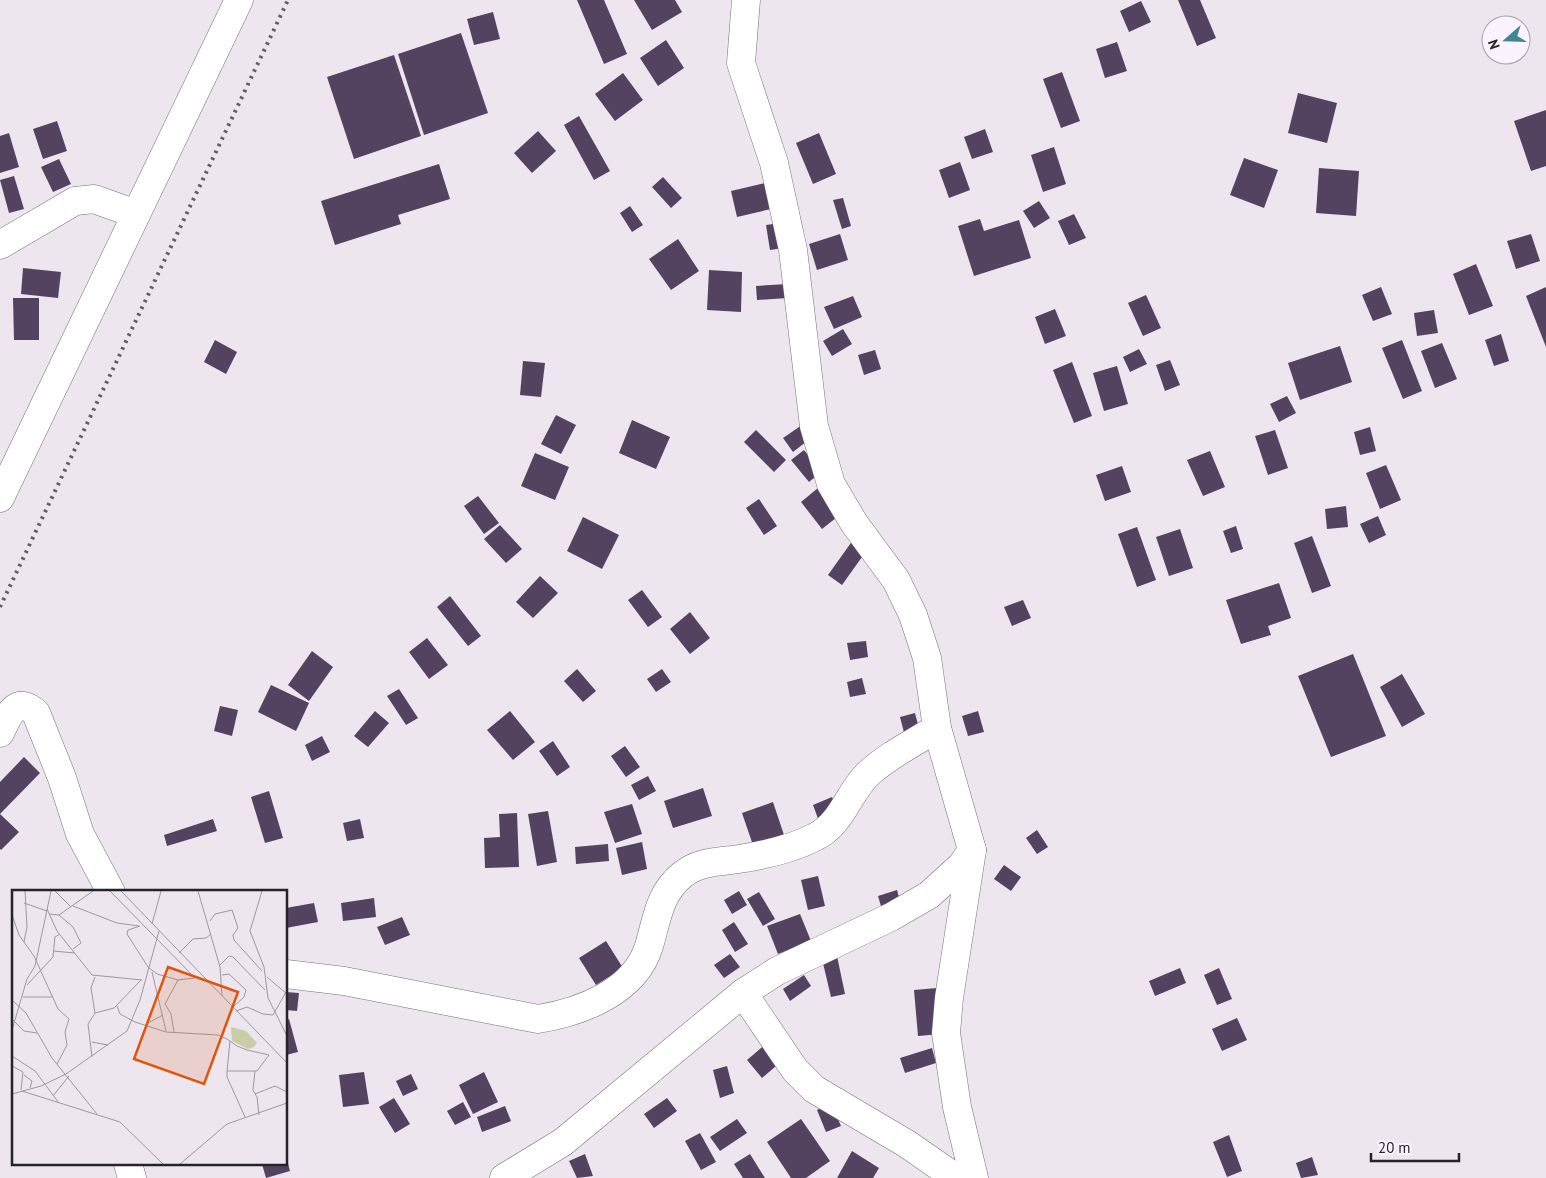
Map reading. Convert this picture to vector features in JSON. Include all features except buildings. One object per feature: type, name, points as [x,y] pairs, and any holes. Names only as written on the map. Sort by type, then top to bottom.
[{"type":"street","points":[[0,498],[239,0]]},
{"type":"street","points":[[746,0],[742,63],[774,163],[793,250],[814,426],[830,484],[854,522],[896,580],[913,615],[927,658],[937,728],[972,850],[949,998],[946,1033],[957,1108],[974,1178]]},
{"type":"street","points":[[0,245],[75,201],[94,199],[136,214]]},
{"type":"street","points":[[0,733],[11,711],[18,706],[29,707],[36,713],[62,778],[80,834],[110,890]]},
{"type":"street","points":[[288,974],[344,981],[538,1019],[567,1014],[587,1007],[621,986],[638,968],[649,948],[662,899],[682,875],[704,863],[737,859],[781,850],[816,837],[833,825],[867,776],[886,759],[937,728]]},
{"type":"street","points":[[504,1178],[563,1142],[584,1126],[743,992],[777,971],[891,916],[929,895],[962,865],[972,850]]},
{"type":"street","points":[[743,992],[795,1070],[814,1089],[907,1144],[956,1178]]},
{"type":"railway","points":[[0,607],[288,0]]}]
